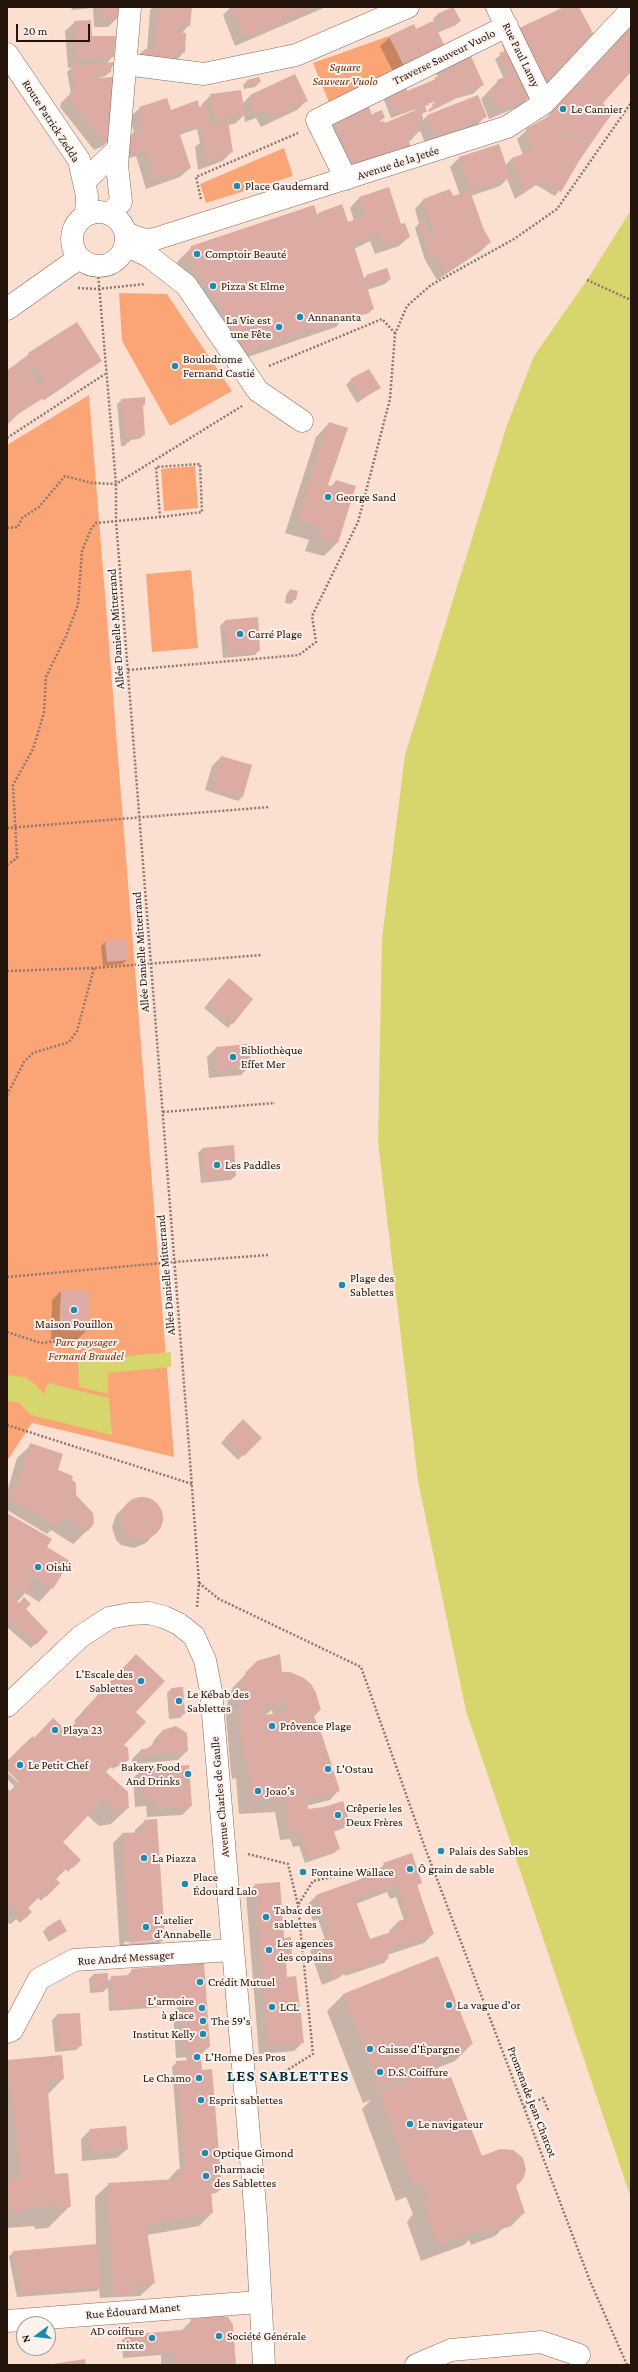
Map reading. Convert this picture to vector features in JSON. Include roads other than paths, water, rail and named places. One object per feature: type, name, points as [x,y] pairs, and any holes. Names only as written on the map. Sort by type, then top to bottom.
[{"type":"street","points":[[110,214],[121,202],[117,165],[130,7]]},
{"type":"street","points":[[125,64],[204,74],[296,55],[408,7]]},
{"type":"street","name":"Rue Paul Lamy","points":[[497,7],[544,103]]},
{"type":"street","name":"Avenue de la Jetée","points":[[126,239],[155,239],[346,180],[507,127],[544,103],[631,10]]},
{"type":"street","name":"Traverse Sauveur Vuolo","points":[[346,180],[310,125],[507,26]]},
{"type":"street","name":"Route Patrick Zedda","points":[[7,54],[79,160],[85,181],[86,215]]},
{"type":"street","points":[[85,181],[118,149]]},
{"type":"street","points":[[126,239],[119,258],[105,266],[88,262],[72,243],[72,235],[79,220],[86,215],[102,212],[110,214],[118,219],[126,239],[186,285],[258,391],[302,421]]},
{"type":"street","points":[[7,309],[88,262]]},
{"type":"street","name":"Avenue Charles de Gaulle","points":[[7,1706],[90,1630],[109,1618],[130,1614],[164,1616],[180,1624],[194,1636],[206,1660],[211,1691],[256,2218],[259,2302],[264,2365]]},
{"type":"street","name":"Rue André Messager","points":[[7,2032],[12,2030],[39,1979],[74,1960],[232,1950]]},
{"type":"street","name":"Rue Édouard Manet","points":[[7,2321],[259,2302]]},
{"type":"street","points":[[416,2365],[451,2350],[541,2342],[580,2355]]},
{"type":"place","name":"Le Cannier","points":[[563,109]]},
{"type":"place","name":"Place Gaudemard","points":[[237,186]]},
{"type":"place","name":"Comptoir Beauté","points":[[197,254]]},
{"type":"place","name":"Pizza St Elme","points":[[213,286]]},
{"type":"place","name":"Annananta","points":[[300,317]]},
{"type":"place","name":"La Vie est une Fête","points":[[279,327]]},
{"type":"place","name":"Boulodrome Fernand Castié","points":[[175,366]]},
{"type":"place","name":"George Sand","points":[[328,497]]},
{"type":"place","name":"Carré Plage","points":[[240,634]]},
{"type":"place","name":"Bibliothèque Effet Mer","points":[[233,1057]]},
{"type":"place","name":"Les Paddles","points":[[217,1165]]},
{"type":"place","name":"Plage des Sablettes","points":[[342,1285]]},
{"type":"place","name":"Maison Pouillon","points":[[74,1310]]},
{"type":"place","name":"Oishi","points":[[38,1567]]},
{"type":"place","name":"L'Escale des Sablettes","points":[[141,1681]]},
{"type":"place","name":"Le Kébab des Sablettes","points":[[179,1701]]},
{"type":"place","name":"Prôvence Plage","points":[[272,1726]]},
{"type":"place","name":"Playa 23","points":[[55,1730]]},
{"type":"place","name":"Le Petit Chef","points":[[20,1765]]},
{"type":"place","name":"L'Ostau","points":[[328,1769]]},
{"type":"place","name":"Bakery Food And Drinks","points":[[188,1774]]},
{"type":"place","name":"Joao’s","points":[[258,1791]]},
{"type":"place","name":"Crêperie les Deux Frères","points":[[338,1815]]},
{"type":"place","name":"Palais des Sables","points":[[441,1851]]},
{"type":"place","name":"La Piazza","points":[[144,1858]]},
{"type":"place","name":"Ô grain de sable","points":[[410,1869]]},
{"type":"place","name":"Fontaine Wallace","points":[[303,1872]]},
{"type":"place","name":"Place Édouard Lalo","points":[[185,1884]]},
{"type":"place","name":"Tabac des sablettes","points":[[266,1917]]},
{"type":"place","name":"L'atelier d'Annabelle","points":[[146,1927]]},
{"type":"place","name":"Les agences des copains","points":[[269,1950]]},
{"type":"place","name":"Crédit Mutuel","points":[[200,1982]]},
{"type":"place","name":"La vague d'or","points":[[449,2005]]},
{"type":"place","name":"LCL","points":[[272,2007]]},
{"type":"place","name":"L'armoire à glace","points":[[202,2008]]},
{"type":"place","name":"The 59's","points":[[203,2021]]},
{"type":"place","name":"Institut Kelly","points":[[203,2034]]},
{"type":"place","name":"Caisse d'Épargne","points":[[370,2049]]},
{"type":"place","name":"L'Home Des Pros","points":[[197,2057]]},
{"type":"place","name":"D.S. Coiffure","points":[[380,2072]]},
{"type":"place","name":"Le Chamo","points":[[199,2078]]},
{"type":"place","name":"Esprit sablettes","points":[[201,2100]]},
{"type":"place","name":"Le navigateur","points":[[410,2124]]},
{"type":"place","name":"Optique Gimond","points":[[205,2153]]},
{"type":"place","name":"Pharmacie des Sablettes","points":[[206,2176]]},
{"type":"place","name":"Société Générale","points":[[219,2336]]},
{"type":"place","name":"AD coiffure mixte","points":[[152,2338]]},
{"type":"district","name":"LES SABLETTES","points":[[288,2076]]},
{"type":"park label","name":"Square Sauveur Vuolo","points":[[345,74]]},
{"type":"park label","name":"Parc paysager Fernand Braudel","points":[[86,1349]]}]
